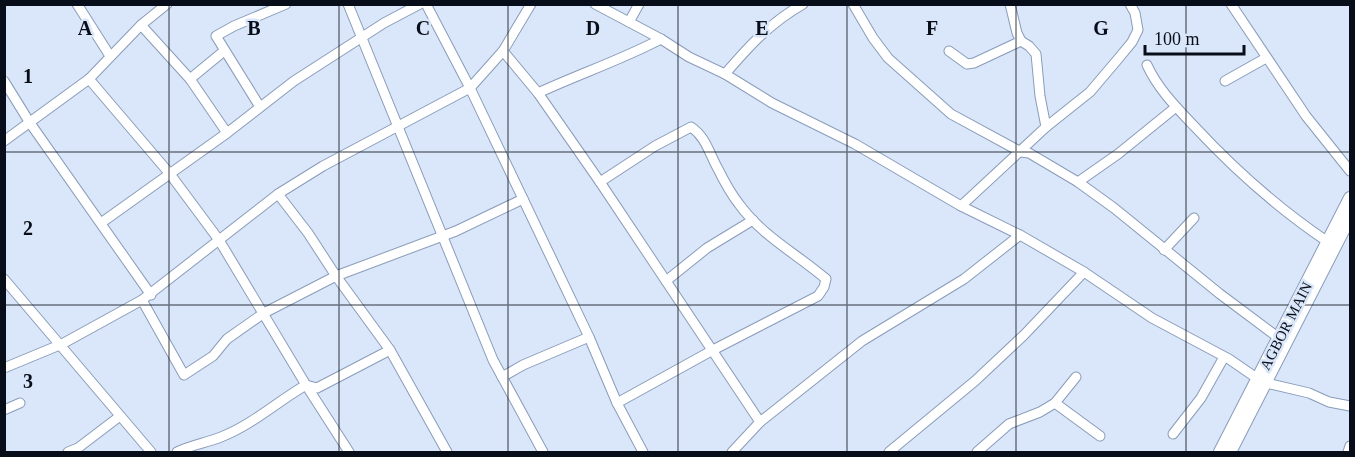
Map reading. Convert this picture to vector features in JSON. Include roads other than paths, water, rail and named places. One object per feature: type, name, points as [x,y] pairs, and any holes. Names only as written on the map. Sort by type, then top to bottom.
[{"type":"main road","name":"AGBOR MAIN","points":[[1230,453],[1279,338],[1301,306],[1328,242],[1350,198]]},
{"type":"main road","name":"AGBOR MAIN","points":[[1220,453],[1262,381],[1350,217]]},
{"type":"street","points":[[77,4],[110,56]]},
{"type":"street","points":[[4,141],[89,79],[141,25],[167,4]]},
{"type":"street","points":[[260,107],[216,36],[286,4]]},
{"type":"street","points":[[348,4],[493,360],[543,453]]},
{"type":"street","points":[[101,223],[228,133],[294,81],[384,23],[420,4]]},
{"type":"street","points":[[426,4],[470,88],[589,337],[617,403],[643,453]]},
{"type":"street","points":[[4,368],[62,344],[147,297],[278,194],[323,166],[470,88],[503,51],[531,4]]},
{"type":"street","points":[[595,4],[661,39],[689,57],[725,74],[772,103],[855,144],[961,206],[1020,235],[1084,272],[1152,318],[1224,357],[1262,381],[1310,393],[1329,402],[1350,406]]},
{"type":"street","points":[[629,22],[639,4]]},
{"type":"street","points":[[725,74],[754,39],[781,17],[803,4]]},
{"type":"street","points":[[853,4],[888,58],[951,114],[1021,152],[1029,153],[1078,182],[1279,338]]},
{"type":"street","points":[[1010,4],[1021,41],[1036,54],[1046,127]]},
{"type":"street","points":[[961,206],[1046,127],[1090,92],[1132,42],[1138,30],[1130,4]]},
{"type":"street","points":[[1231,4],[1306,116],[1350,171]]},
{"type":"street","points":[[141,25],[190,79],[228,133]]},
{"type":"street","points":[[538,93],[575,76],[627,57],[661,39]]},
{"type":"street","points":[[949,51],[968,64],[1021,41]]},
{"type":"street","points":[[190,79],[224,51]]},
{"type":"street","points":[[503,51],[538,93],[600,182],[760,422]]},
{"type":"street","points":[[1225,81],[1266,58]]},
{"type":"street","points":[[1147,64],[1155,83],[1217,150],[1279,207],[1328,242]]},
{"type":"street","points":[[89,79],[170,174],[219,240],[349,453]]},
{"type":"street","points":[[4,81],[30,123],[101,223],[147,297],[184,375],[213,356],[227,339],[264,313],[336,276],[441,237],[523,199]]},
{"type":"street","points":[[1078,182],[1118,154],[1176,107]]},
{"type":"street","points":[[600,182],[655,146],[691,127],[699,132],[733,195],[753,220],[766,234],[826,279],[818,296],[617,403]]},
{"type":"street","points":[[278,194],[390,350],[447,453]]},
{"type":"street","points":[[1164,250],[1194,218]]},
{"type":"street","points":[[666,281],[707,248],[753,220]]},
{"type":"street","points":[[732,453],[760,422],[862,341],[964,279],[1020,235]]},
{"type":"street","points":[[889,453],[1024,335],[1084,272]]},
{"type":"street","points":[[4,279],[62,344],[151,453]]},
{"type":"street","points":[[502,377],[523,365],[589,337]]},
{"type":"street","points":[[177,453],[189,446],[222,437],[306,385],[317,388],[390,350]]},
{"type":"street","points":[[1173,434],[1201,398],[1224,357]]},
{"type":"street","points":[[977,453],[1009,424],[1040,412],[1055,403],[1076,376]]},
{"type":"street","points":[[4,410],[20,403]]},
{"type":"street","points":[[1055,403],[1100,436]]},
{"type":"street","points":[[68,453],[120,416]]},
{"type":"street","points":[[741,444],[747,453]]},
{"type":"street","points":[[1348,453],[1350,446]]}]
